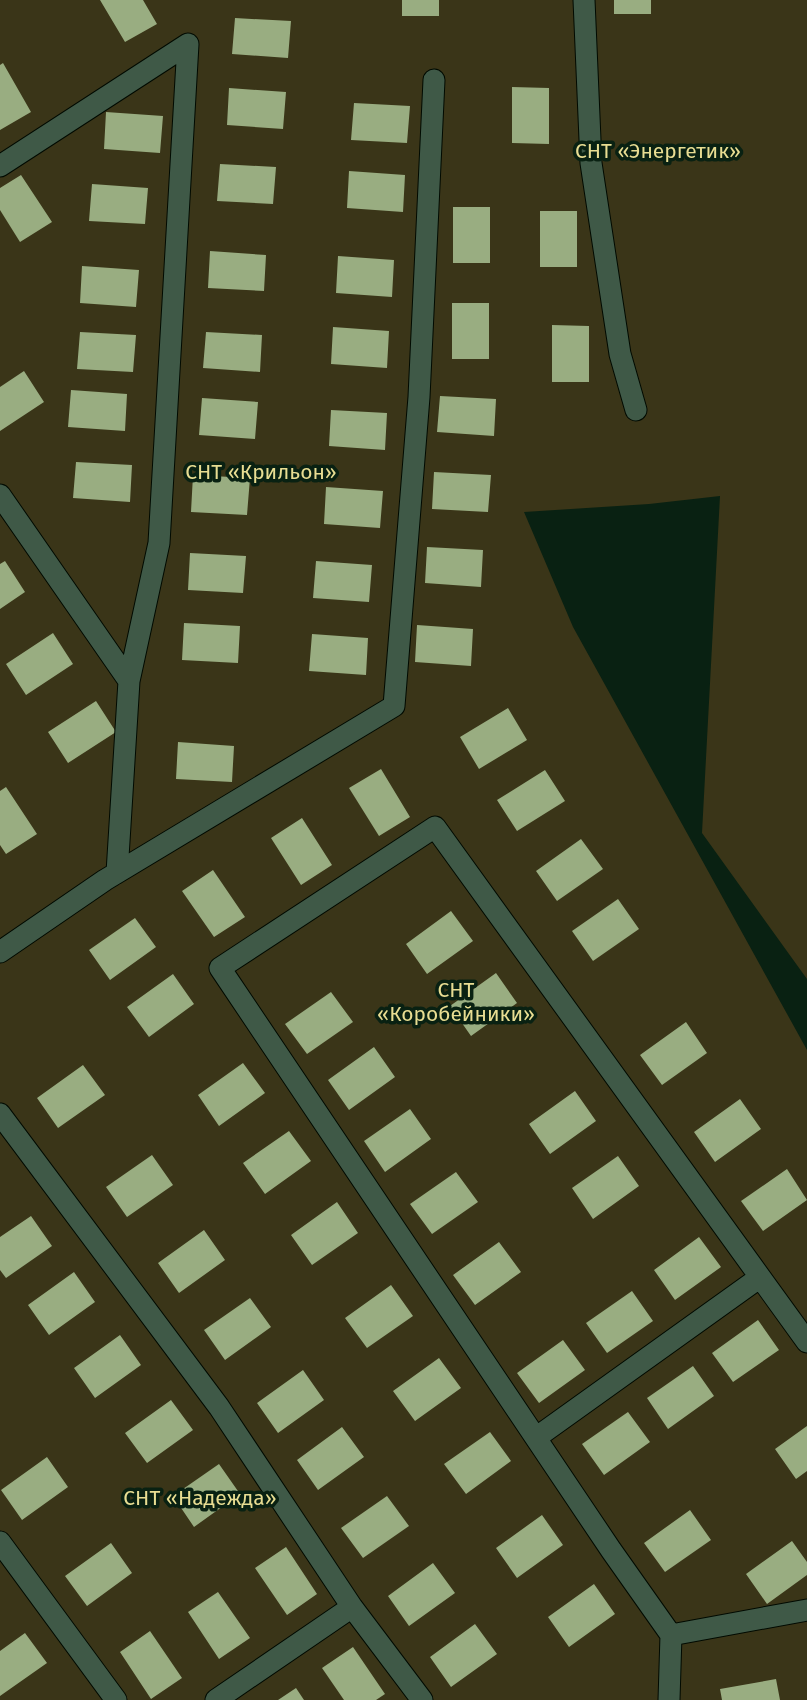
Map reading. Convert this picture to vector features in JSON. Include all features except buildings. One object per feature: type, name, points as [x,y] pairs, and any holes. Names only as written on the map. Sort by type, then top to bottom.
[{"type":"street","points":[[584,0],[591,163],[620,354],[636,410]]},
{"type":"street","points":[[0,166],[188,44],[159,543],[129,681],[117,873]]},
{"type":"street","points":[[0,953],[117,873],[394,706],[419,397],[434,80]]},
{"type":"street","points":[[0,495],[129,681]]},
{"type":"street","points":[[669,1700],[671,1635],[220,968],[435,827],[807,1342]]},
{"type":"street","points":[[0,1114],[219,1407],[352,1607],[422,1700]]},
{"type":"street","points":[[537,1437],[759,1279]]},
{"type":"street","points":[[0,1542],[116,1700]]},
{"type":"street","points":[[216,1700],[352,1607]]},
{"type":"street","points":[[671,1635],[807,1610]]},
{"type":"green space","points":[[0,0],[807,0],[807,979],[702,833],[720,496],[649,504],[524,512],[573,627],[807,1050],[807,1700],[0,1700]]},
{"type":"park label","name":"СНТ «Энергетик»","points":[[658,151]]},
{"type":"park label","name":"СНТ «Крильон»","points":[[261,472]]},
{"type":"park label","name":"СНТ «Коробейники»","points":[[456,1002]]},
{"type":"park label","name":"СНТ «Надежда»","points":[[200,1498]]}]
